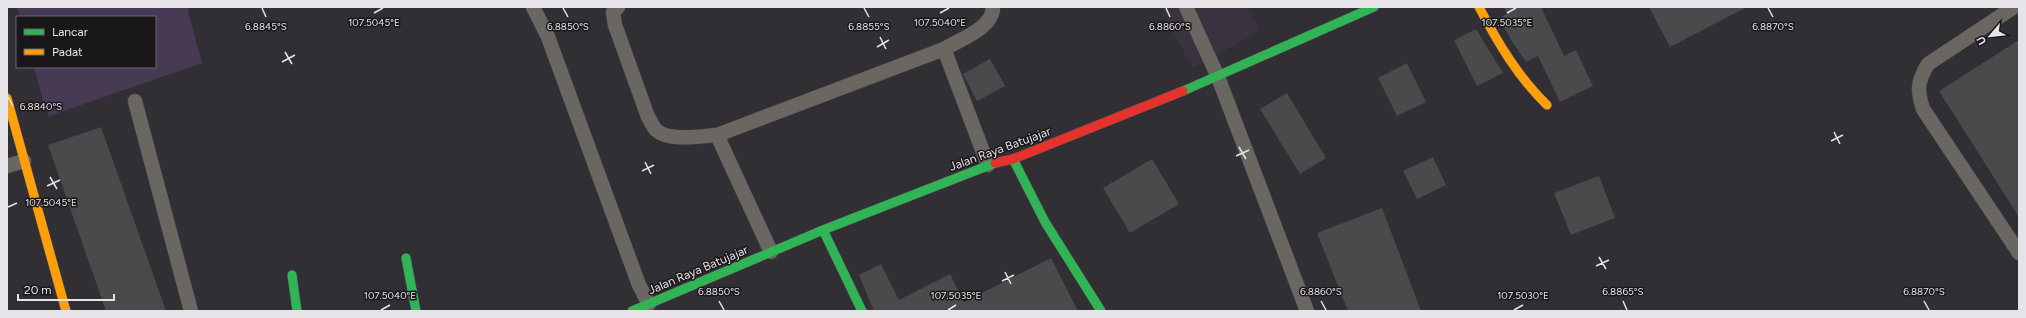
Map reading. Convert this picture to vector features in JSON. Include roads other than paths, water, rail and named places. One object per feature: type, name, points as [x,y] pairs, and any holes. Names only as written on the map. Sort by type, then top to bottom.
[{"type":"main road","name":"Jalan Raya Batujajar","points":[[632,311],[823,230],[988,166],[1013,159],[1218,77],[1374,7]]},
{"type":"main road","points":[[1479,7],[1496,41],[1531,91],[1546,105]]},
{"type":"main road","points":[[7,98],[66,311]]},
{"type":"main road","points":[[1013,159],[1045,222],[1101,311]]},
{"type":"main road","points":[[823,230],[862,311]]},
{"type":"main road","points":[[406,258],[416,311]]},
{"type":"main road","points":[[292,275],[298,311]]},
{"type":"lane","points":[[533,7],[548,36],[639,285],[649,304]]},
{"type":"lane","points":[[618,7],[613,12],[615,25],[648,117],[655,129],[663,135],[685,137],[717,134],[944,49],[986,24],[992,18],[994,7]]},
{"type":"lane","points":[[1186,7],[1218,77],[1307,311]]},
{"type":"lane","points":[[2014,7],[1928,64],[1921,76],[1918,93],[1923,110],[2019,252]]},
{"type":"lane","points":[[944,49],[988,166]]},
{"type":"lane","points":[[135,101],[191,311]]},
{"type":"lane","points":[[717,134],[771,252]]},
{"type":"lane","points":[[7,166],[24,161]]}]
